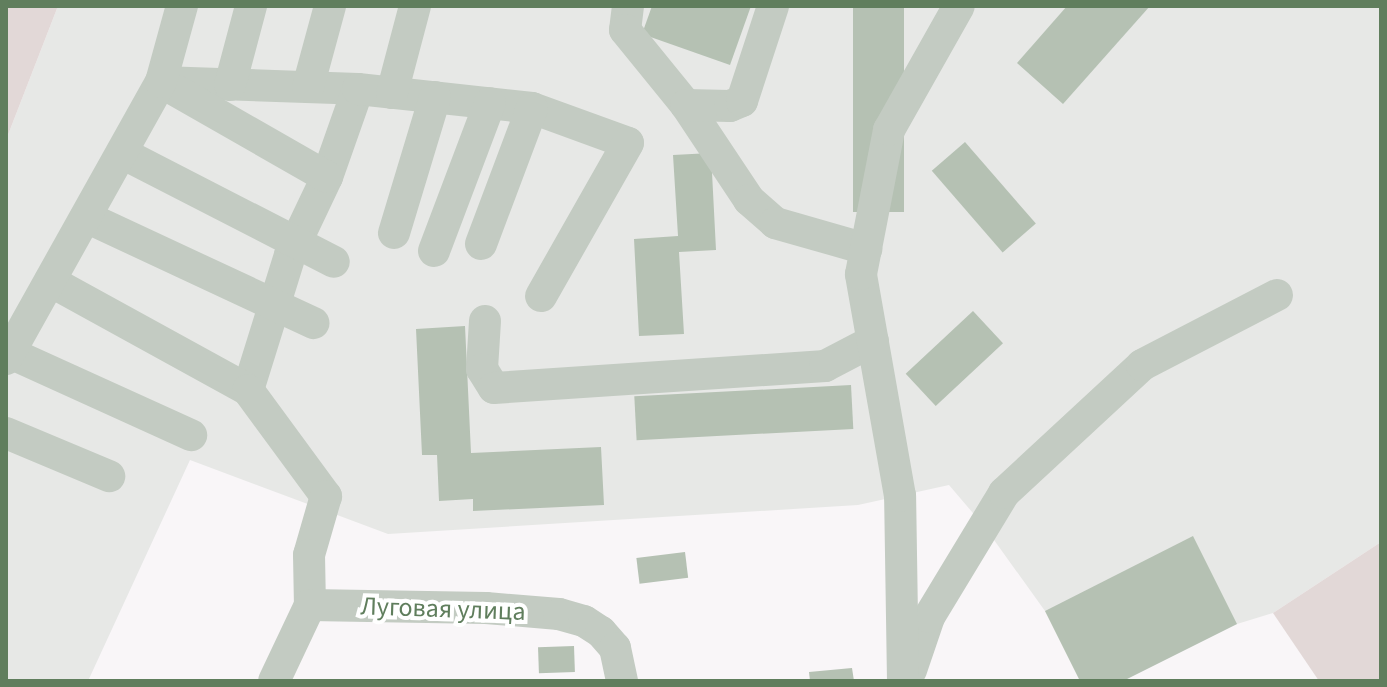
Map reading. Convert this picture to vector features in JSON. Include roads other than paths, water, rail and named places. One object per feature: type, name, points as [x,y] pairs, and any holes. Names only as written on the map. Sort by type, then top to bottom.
[{"type":"street","points":[[182,6],[161,82],[8,356],[191,435]]},
{"type":"street","points":[[230,85],[251,6]]},
{"type":"street","points":[[308,87],[330,6]]},
{"type":"street","points":[[392,93],[415,6]]},
{"type":"street","points":[[628,6],[625,30],[686,105],[749,200],[775,223],[866,249]]},
{"type":"street","points":[[686,105],[730,106],[742,101],[773,6]]},
{"type":"street","points":[[905,681],[900,496],[861,274],[889,130],[959,6]]},
{"type":"street","points":[[161,82],[358,89],[532,108],[628,143],[541,296]]},
{"type":"street","points":[[161,82],[327,177]]},
{"type":"street","points":[[248,390],[296,242],[327,177],[358,89]]},
{"type":"street","points":[[394,233],[435,97]]},
{"type":"street","points":[[434,251],[490,103]]},
{"type":"street","points":[[481,244],[532,108]]},
{"type":"street","points":[[122,153],[334,262]]},
{"type":"street","points":[[86,217],[313,323]]},
{"type":"street","points":[[50,281],[248,390],[326,496],[309,555],[310,605],[274,681]]},
{"type":"street","points":[[905,681],[929,617],[1004,493],[1142,365],[1277,295]]},
{"type":"street","points":[[485,321],[482,369],[494,388],[825,366],[873,341]]},
{"type":"street","points":[[6,433],[109,476]]},
{"type":"street","name":"Луговая улица","points":[[310,605],[486,608],[559,614],[584,621],[601,632],[615,648],[622,681]]}]
